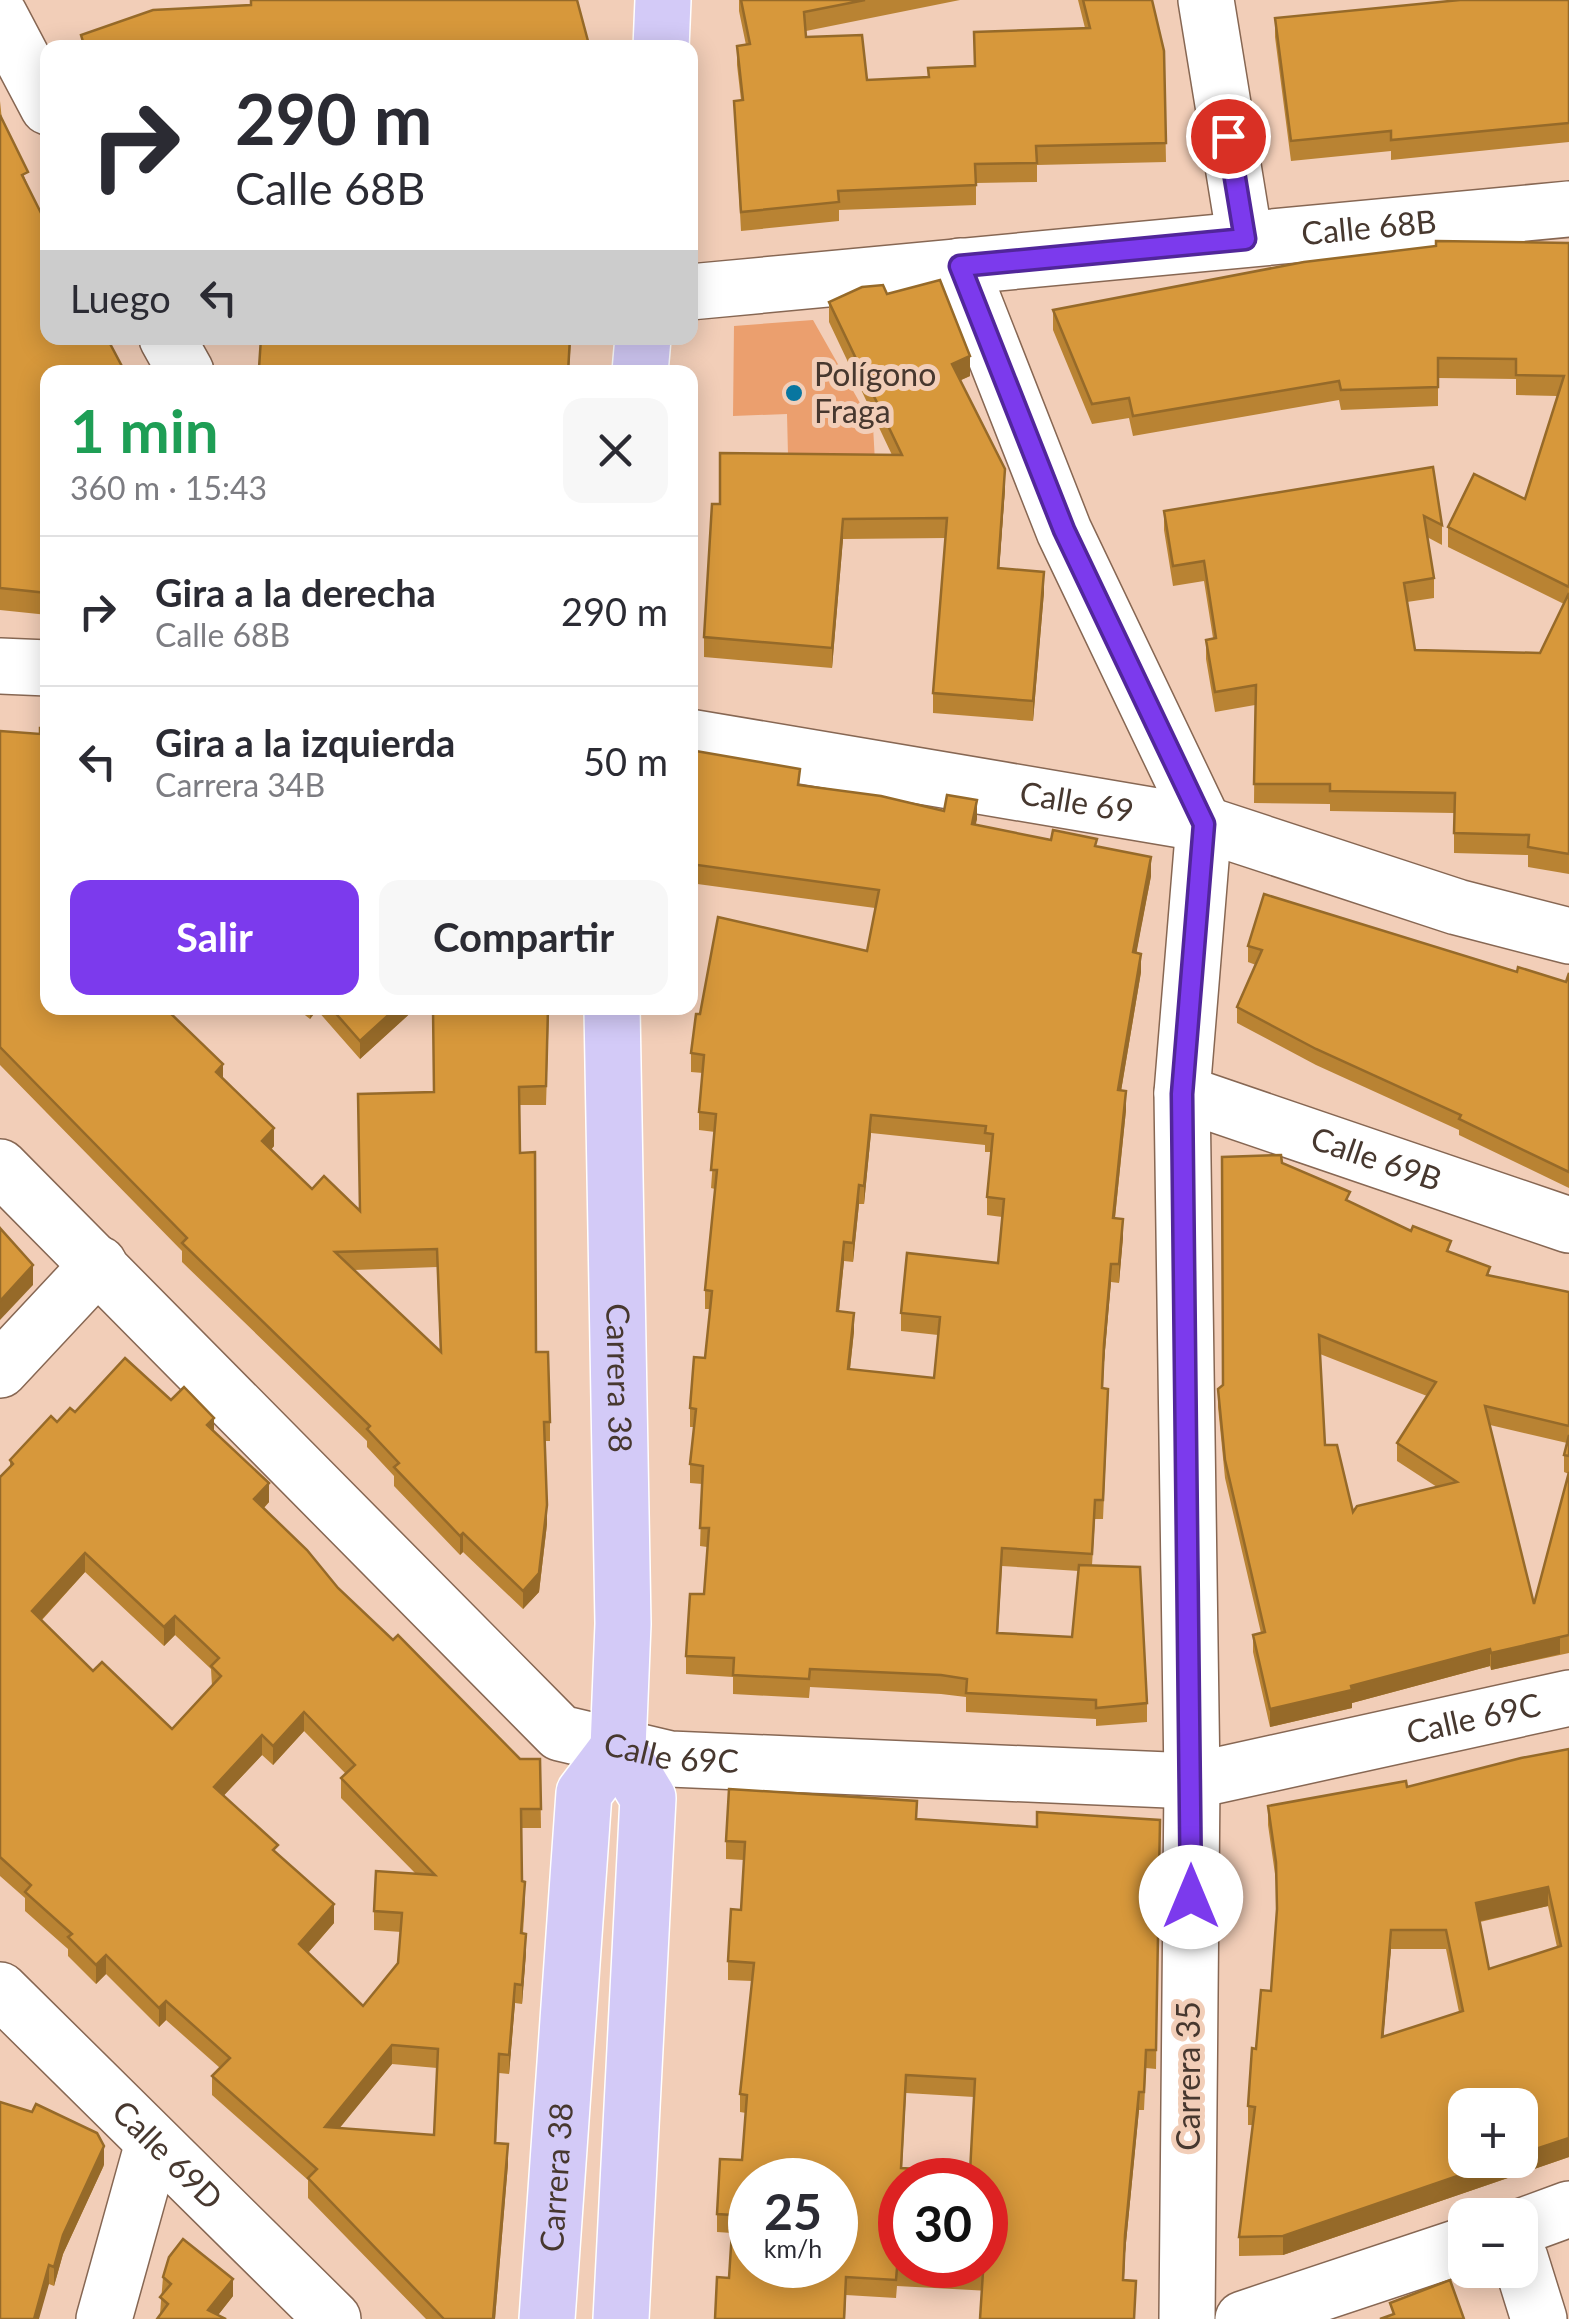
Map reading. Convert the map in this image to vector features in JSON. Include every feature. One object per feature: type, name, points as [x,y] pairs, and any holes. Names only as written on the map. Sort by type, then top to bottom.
[{"type":"main road","points":[[662,40],[664,0]]},
{"type":"main road","name":"Carrera 38","points":[[548,2319],[584,1793],[618,1748],[622,1624],[612,1015]]},
{"type":"main road","points":[[618,1748],[648,1798],[621,2319]]},
{"type":"street","points":[[0,6],[28,0]]},
{"type":"street","points":[[1206,0],[1245,239]]},
{"type":"street","points":[[0,16],[40,92]]},
{"type":"street","name":"Calle 68B","points":[[698,291],[1569,208]]},
{"type":"street","points":[[960,266],[1064,530],[1204,824]]},
{"type":"street","points":[[0,666],[40,668]]},
{"type":"street","name":"Calle 69","points":[[698,738],[1204,824],[1457,907],[1569,936]]},
{"type":"street","name":"Carrera 35","points":[[1188,2319],[1192,1782],[1182,1094],[1204,824]]},
{"type":"street","name":"Calle 69B","points":[[1182,1094],[1569,1225]]},
{"type":"street","name":"Calle 69C","points":[[0,1167],[560,1732],[670,1759],[1192,1782],[1569,1698]]},
{"type":"street","points":[[0,1370],[99,1264]]},
{"type":"street","name":"Calle 69D","points":[[0,1990],[333,2319]]},
{"type":"street","points":[[104,2319],[153,2143]]},
{"type":"street","points":[[1538,2220],[1569,2209]]},
{"type":"street","points":[[1243,2319],[1448,2251]]},
{"type":"street","points":[[1529,2288],[1539,2319]]},
{"type":"shaded area","name":"Polígono Fraga","points":[[813,320],[873,426],[875,462],[788,455],[787,414],[733,416],[734,326]]},
{"type":"building","points":[[251,0],[577,0],[588,40],[83,40],[81,35],[153,10],[251,5]]},
{"type":"building","points":[[741,0],[865,0],[804,12],[806,37],[862,35],[867,80],[929,77],[928,68],[975,66],[974,32],[1090,28],[1083,0],[1152,0],[1164,51],[1166,143],[1036,146],[1037,163],[975,164],[976,185],[838,191],[839,202],[741,212],[734,101],[743,100],[737,46],[750,44]]},
{"type":"building","points":[[1460,0],[1569,0],[1569,123],[1391,140],[1391,131],[1291,141],[1275,18]]},
{"type":"building","points":[[0,115],[28,172],[22,175],[40,211],[40,345],[111,345],[121,365],[40,365],[40,592],[0,588]]},
{"type":"building","points":[[1436,241],[1569,243],[1569,587],[1448,527],[1474,474],[1525,499],[1564,376],[1516,375],[1516,359],[1438,358],[1438,387],[1341,390],[1339,381],[1133,416],[1129,398],[1092,404],[1053,310],[1304,262],[1436,246]]},
{"type":"building","points":[[940,280],[970,356],[952,364],[1005,469],[998,568],[1044,572],[1033,701],[933,693],[947,518],[843,519],[832,648],[704,637],[712,504],[720,504],[720,453],[902,455],[829,302],[862,287],[883,285],[887,294]]},
{"type":"building","points":[[261,345],[570,345],[568,365],[259,365]]},
{"type":"building","points":[[1433,467],[1442,525],[1424,516],[1434,578],[1404,583],[1415,650],[1540,653],[1569,593],[1569,854],[1528,847],[1529,835],[1454,833],[1455,793],[1330,791],[1330,784],[1254,784],[1256,685],[1215,692],[1206,640],[1216,638],[1204,561],[1173,566],[1164,511]]},
{"type":"building","points":[[0,731],[40,734],[40,1015],[172,1015],[223,1064],[216,1072],[274,1128],[262,1141],[312,1189],[324,1176],[360,1211],[358,1094],[434,1092],[433,1015],[548,1015],[546,1086],[519,1087],[520,1153],[535,1152],[536,1352],[548,1352],[550,1422],[544,1422],[547,1505],[539,1573],[523,1591],[463,1533],[460,1536],[394,1467],[399,1463],[367,1429],[370,1426],[182,1243],[187,1238],[0,1047]],"holes":[[[437,1249],[441,1352],[335,1252]]]},
{"type":"building","points":[[698,751],[800,769],[798,785],[881,796],[944,811],[947,795],[977,800],[972,824],[1051,840],[1053,830],[1097,839],[1095,846],[1151,857],[1133,952],[1141,954],[1118,1090],[1126,1091],[1113,1218],[1123,1219],[1119,1264],[1111,1264],[1104,1344],[1102,1388],[1108,1389],[1103,1500],[1095,1500],[1092,1554],[1002,1548],[997,1633],[1072,1637],[1079,1565],[1140,1567],[1147,1703],[1096,1708],[1096,1700],[966,1693],[967,1679],[941,1675],[810,1669],[809,1679],[733,1675],[734,1658],[686,1656],[690,1594],[704,1594],[709,1528],[700,1528],[703,1466],[690,1464],[696,1409],[690,1408],[694,1357],[705,1358],[712,1291],[705,1290],[717,1170],[711,1170],[716,1114],[699,1112],[704,1055],[691,1053],[718,917],[867,951],[879,890],[698,865]],"holes":[[[871,1115],[986,1126],[985,1133],[993,1134],[987,1197],[1004,1199],[998,1263],[907,1253],[901,1313],[940,1317],[934,1378],[848,1369],[854,1313],[837,1311],[844,1242],[853,1243],[859,1185],[864,1186]]]},
{"type":"building","points":[[1264,894],[1517,972],[1518,967],[1566,982],[1569,973],[1569,1172],[1237,1007],[1262,950],[1248,946]]},
{"type":"building","points":[[337,1015],[388,1015],[360,1041]]},
{"type":"building","points":[[1281,1155],[1282,1163],[1350,1192],[1346,1200],[1411,1231],[1413,1226],[1451,1241],[1447,1251],[1490,1267],[1487,1275],[1569,1292],[1569,1426],[1485,1406],[1534,1604],[1569,1472],[1569,1635],[1491,1653],[1490,1649],[1351,1686],[1352,1690],[1270,1709],[1253,1635],[1265,1632],[1225,1460],[1218,1389],[1223,1385],[1222,1157]],"holes":[[[1319,1335],[1436,1382],[1397,1443],[1457,1482],[1357,1506],[1353,1512],[1337,1445],[1325,1445]]]},
{"type":"building","points":[[0,1228],[33,1265],[0,1301]]},
{"type":"building","points":[[125,1358],[171,1400],[184,1387],[214,1418],[207,1425],[269,1483],[254,1499],[307,1550],[338,1588],[393,1640],[398,1635],[520,1759],[540,1759],[541,1809],[521,1809],[525,1882],[521,1933],[526,1934],[522,1985],[515,1984],[509,2055],[499,2054],[495,2143],[508,2144],[493,2319],[444,2319],[308,2178],[317,2169],[212,2076],[230,2058],[166,2001],[159,2008],[106,1955],[96,1965],[68,1937],[72,1934],[25,1892],[31,1885],[0,1857],[0,1477],[13,1464],[10,1460],[51,1416],[57,1422],[70,1408],[75,1412]],"holes":[[[85,1553],[164,1627],[175,1616],[219,1658],[211,1666],[221,1676],[172,1729],[102,1662],[93,1671],[32,1611]],[[304,1712],[355,1765],[341,1778],[435,1875],[376,1871],[374,1911],[402,1913],[398,1963],[363,2006],[299,1944],[334,1904],[273,1850],[278,1845],[214,1787],[262,1735],[273,1746]],[[392,2045],[438,2049],[434,2135],[325,2127]]]},
{"type":"building","points":[[1569,1749],[1569,2138],[1538,2148],[1538,2088],[1448,2088],[1448,2178],[1452,2178],[1283,2236],[1239,2237],[1255,2107],[1248,2106],[1252,2048],[1256,2049],[1261,1990],[1271,1991],[1277,1909],[1276,1862],[1268,1806],[1406,1781],[1407,1787]],"holes":[[[1548,1887],[1561,1946],[1489,1969],[1476,1903]],[[1391,1930],[1446,1930],[1463,2011],[1382,2037]]]},
{"type":"building","points":[[729,1789],[917,1801],[916,1819],[1037,1827],[1037,1812],[1160,1820],[1156,2050],[1146,2050],[1125,2235],[1123,2280],[1136,2281],[1134,2319],[980,2319],[982,2288],[1008,2288],[1008,2158],[971,2158],[975,2079],[906,2075],[902,2158],[878,2158],[878,2279],[858,2278],[858,2158],[742,2158],[747,2095],[740,2094],[754,1963],[728,1961],[731,1909],[741,1910],[745,1842],[726,1841]]},
{"type":"building","points":[[0,2102],[32,2112],[36,2104],[97,2133],[104,2146],[63,2235],[54,2267],[49,2265],[34,2319],[0,2319]]},
{"type":"building","points":[[720,2159],[728,2159],[728,2215],[717,2214]]},
{"type":"building","points":[[183,2239],[233,2279],[208,2310],[226,2319],[157,2319],[168,2304],[160,2297],[171,2284],[163,2277],[169,2257]]},
{"type":"building","points":[[717,2277],[728,2278],[728,2288],[845,2288],[844,2319],[715,2319]]},
{"type":"building","points":[[1448,2281],[1464,2319],[1380,2319],[1394,2314],[1390,2303]]},
{"type":"place","name":"Polígono Fraga","points":[[794,393]]},
{"type":"route","points":[[1191,1897],[1182,1094],[1204,824],[1064,530],[960,266],[1245,239],[1228,136]]}]
